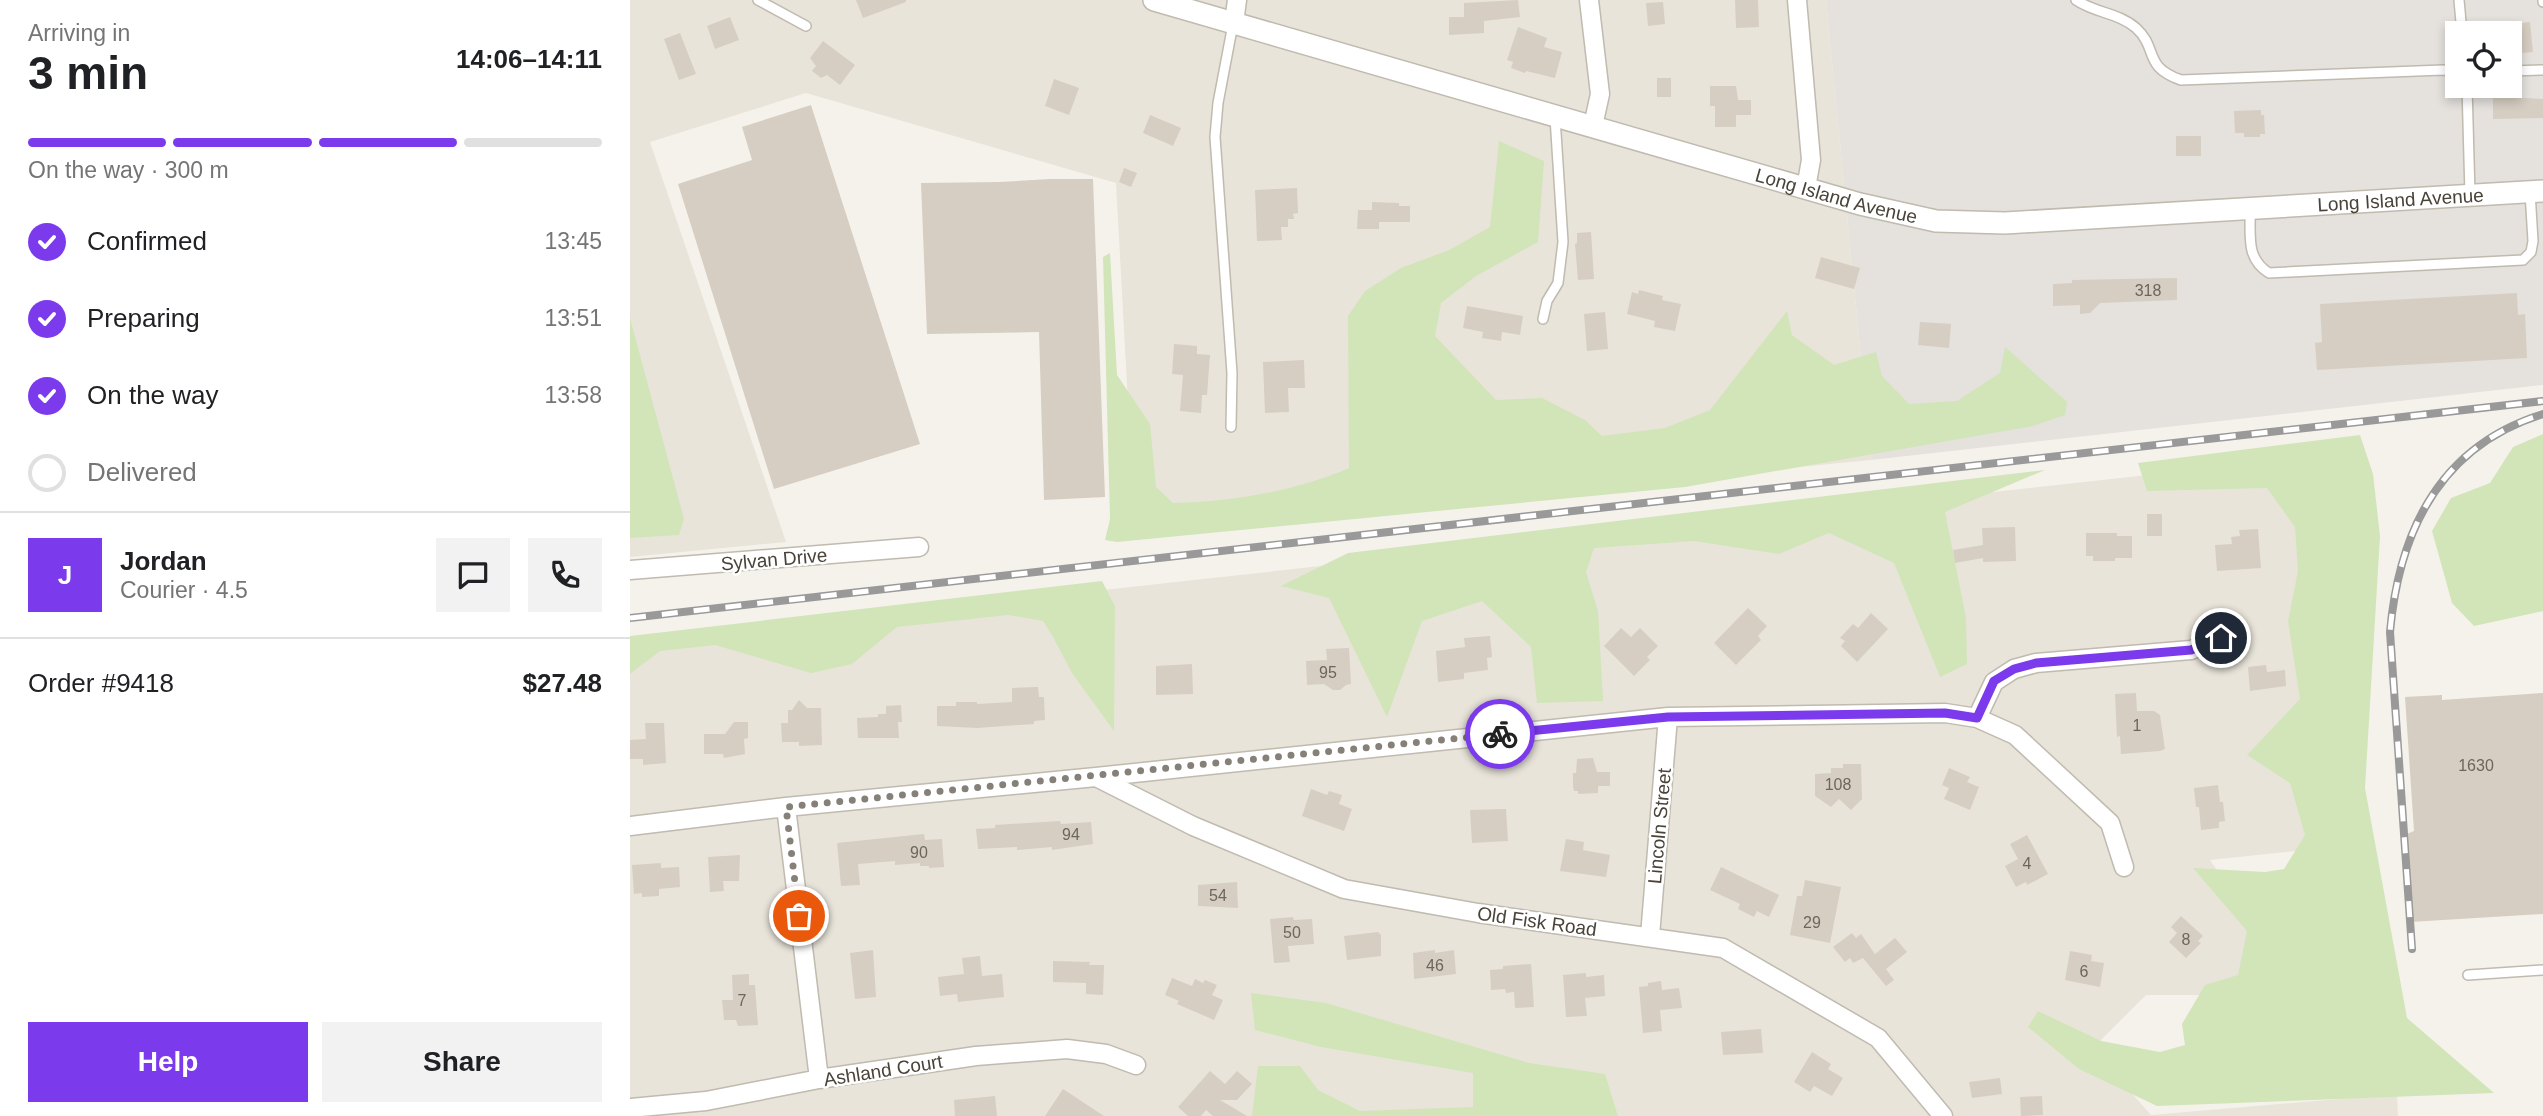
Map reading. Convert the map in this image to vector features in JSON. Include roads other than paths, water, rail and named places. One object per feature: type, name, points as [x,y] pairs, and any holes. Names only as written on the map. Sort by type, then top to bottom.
[{"type":"street","name":"Long Island Avenue","points":[[1154,0],[1699,159],[1896,213],[1959,223],[2005,223],[2537,191]]},
{"type":"street","points":[[1234,23],[1237,0]]},
{"type":"street","points":[[1589,0],[1600,94],[1593,126]]},
{"type":"street","points":[[1797,0],[1811,160],[1806,188]]},
{"type":"street","name":"Sylvan Drive","points":[[630,570],[919,547]]},
{"type":"street","points":[[1977,718],[1994,681],[2014,669],[2036,663],[2191,650],[2221,638]]},
{"type":"street","points":[[630,827],[786,807],[1668,717],[1945,713],[1977,718],[2015,735],[2110,823],[2124,867]]},
{"type":"street","name":"Lincoln Street","points":[[1650,936],[1668,717]]},
{"type":"street","name":"Old Fisk Road","points":[[1096,777],[1193,825],[1344,889],[1478,913],[1723,948],[1878,1038],[1943,1116]]},
{"type":"street","points":[[786,807],[819,1079]]},
{"type":"street","name":"Ashland Court","points":[[630,1108],[706,1101],[819,1079],[976,1056],[1067,1049],[1106,1054],[1136,1065]]},
{"type":"lane","points":[[758,0],[806,26]]},
{"type":"lane","points":[[2076,0],[2091,9],[2127,21],[2138,29],[2146,41],[2154,65],[2165,74],[2181,80],[2284,74],[2445,70]]},
{"type":"lane","points":[[2459,0],[2461,21]]},
{"type":"lane","points":[[1231,427],[1232,373],[1215,137],[1218,103],[1234,23]]},
{"type":"lane","points":[[2522,71],[2543,70]]},
{"type":"lane","points":[[2466,98],[2470,195]]},
{"type":"lane","points":[[1543,320],[1547,301],[1558,283],[1563,242],[1555,115]]},
{"type":"lane","points":[[2250,208],[2253,258],[2257,266],[2269,273],[2523,260],[2531,252],[2537,191]]},
{"type":"lane","points":[[2468,975],[2543,970]]},
{"type":"railway","points":[[630,618],[2543,401]]},
{"type":"railway","points":[[2412,949],[2390,632],[2403,560],[2415,527],[2431,497],[2452,470],[2477,447],[2507,428],[2543,414]]}]
